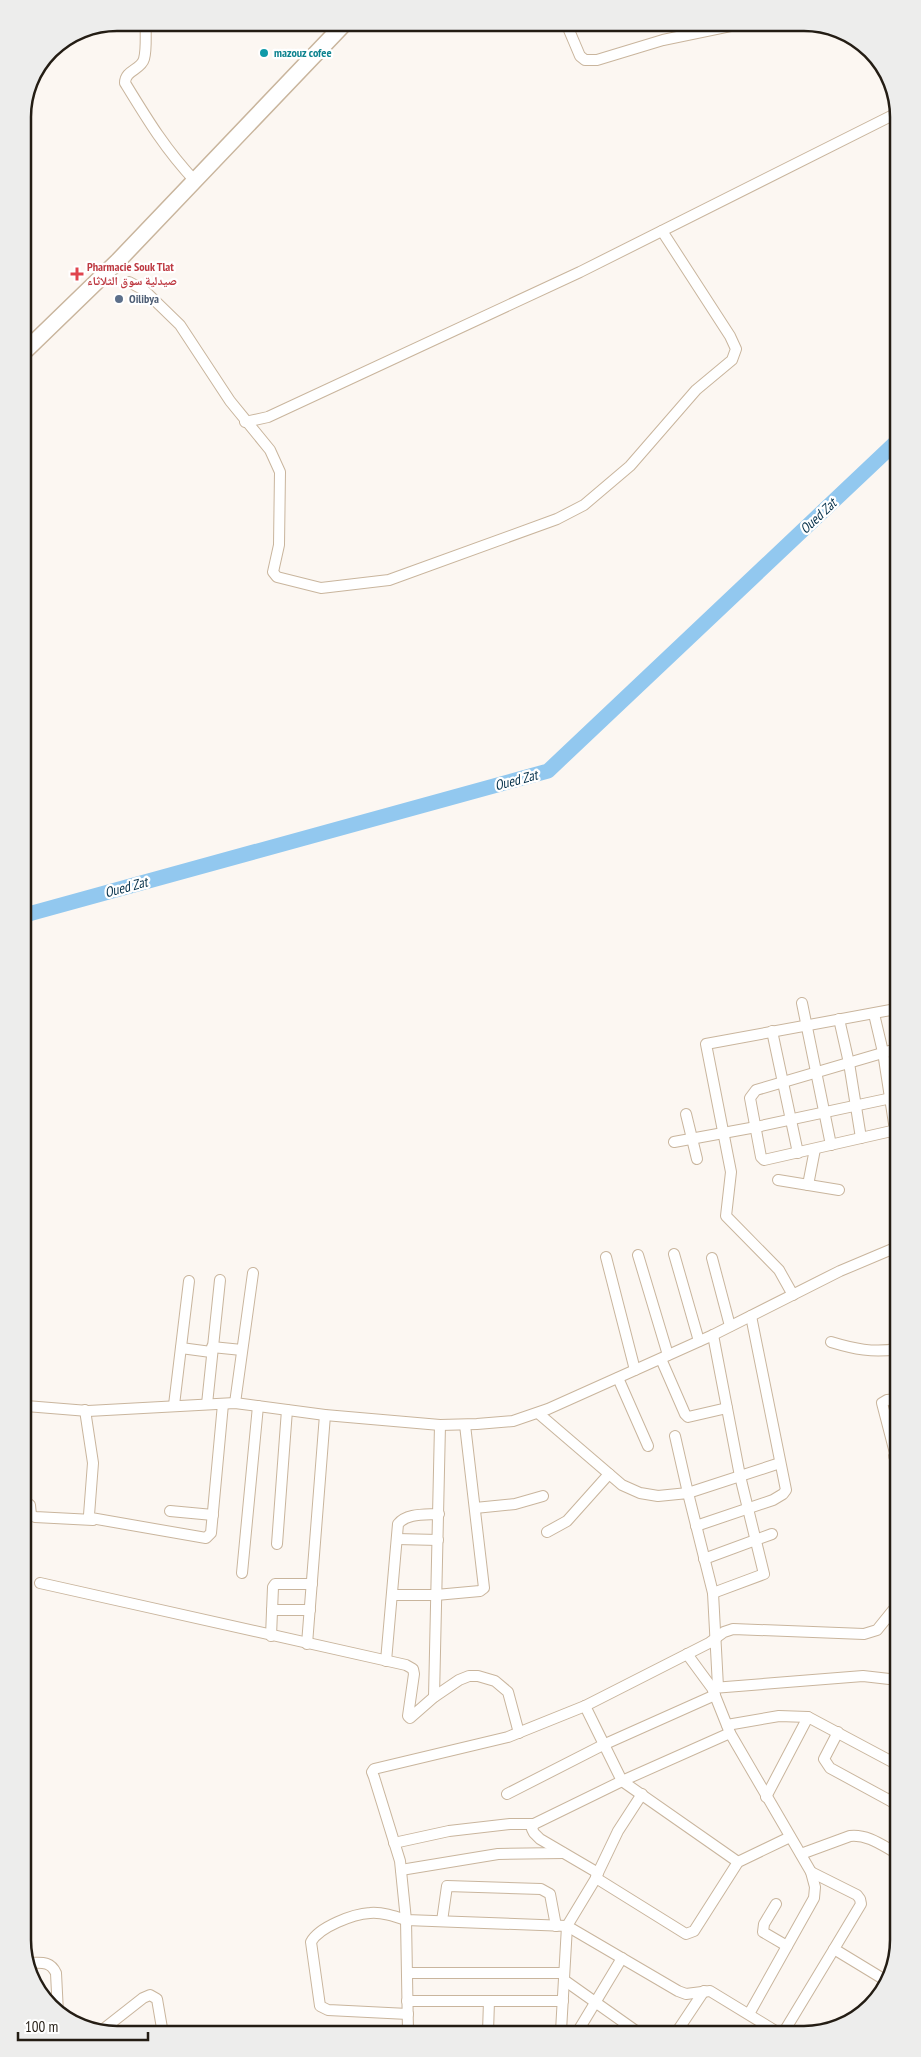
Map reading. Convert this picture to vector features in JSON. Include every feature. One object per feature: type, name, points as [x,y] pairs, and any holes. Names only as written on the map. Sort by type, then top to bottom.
[{"type":"main road","points":[[31,345],[195,181],[337,31]]},
{"type":"street","points":[[145,31],[143,61],[128,74],[125,83],[145,118],[167,149],[195,181]]},
{"type":"street","points":[[569,31],[580,56],[585,60],[597,60],[663,40],[706,31]]},
{"type":"street","points":[[245,422],[277,414],[580,272],[890,117]]},
{"type":"street","points":[[129,282],[144,290],[180,325],[245,422],[270,450],[280,472],[279,545],[273,572],[278,578],[321,588],[389,580],[557,519],[584,506],[630,466],[696,390],[732,360],[736,349],[730,336],[662,231]]},
{"type":"street","points":[[802,1003],[831,1145]]},
{"type":"street","points":[[793,1295],[779,1270],[726,1216],[731,1172],[725,1133],[706,1044],[890,1010]]},
{"type":"street","points":[[874,1014],[890,1084]]},
{"type":"street","points":[[839,1019],[849,1063],[861,1138]]},
{"type":"street","points":[[772,1031],[798,1153]]},
{"type":"street","points":[[890,1050],[756,1090],[750,1098],[761,1157],[764,1160],[890,1131]]},
{"type":"street","points":[[674,1142],[890,1099]]},
{"type":"street","points":[[686,1114],[697,1159]]},
{"type":"street","points":[[808,1185],[815,1149]]},
{"type":"street","points":[[778,1180],[839,1190]]},
{"type":"street","points":[[31,1406],[85,1410],[235,1403],[325,1415],[440,1425],[513,1421],[618,1378],[712,1335],[840,1271],[890,1250]]},
{"type":"street","points":[[674,1254],[699,1341]]},
{"type":"street","points":[[638,1255],[664,1357],[685,1414],[688,1417],[727,1408]]},
{"type":"street","points":[[606,1257],[635,1370]]},
{"type":"street","points":[[712,1258],[730,1326]]},
{"type":"street","points":[[235,1403],[253,1274]]},
{"type":"street","points":[[207,1404],[220,1280]]},
{"type":"street","points":[[174,1405],[190,1281]]},
{"type":"street","points":[[696,1526],[773,1500],[786,1490],[751,1316]]},
{"type":"street","points":[[712,1335],[747,1509],[764,1574],[713,1593]]},
{"type":"street","points":[[831,1342],[858,1350],[881,1352],[890,1350]]},
{"type":"street","points":[[181,1348],[242,1350]]},
{"type":"street","points":[[618,1378],[648,1446]]},
{"type":"street","points":[[890,1400],[882,1403],[890,1431]]},
{"type":"street","points":[[31,1515],[35,1517],[93,1520],[206,1538],[211,1533],[223,1404]]},
{"type":"street","points":[[242,1573],[258,1406]]},
{"type":"street","points":[[85,1410],[93,1463],[90,1515],[93,1520]]},
{"type":"street","points":[[276,1544],[287,1410]]},
{"type":"street","points":[[538,1412],[622,1485],[640,1493],[658,1496],[688,1493],[780,1463]]},
{"type":"street","points":[[307,1644],[325,1415]]},
{"type":"street","points":[[434,1697],[440,1425]]},
{"type":"street","points":[[392,1595],[436,1595],[480,1591],[484,1588],[465,1425]]},
{"type":"street","points":[[675,1436],[713,1593],[716,1639],[715,1690]]},
{"type":"street","points":[[547,1532],[568,1521],[609,1474]]},
{"type":"street","points":[[475,1508],[515,1504],[543,1496]]},
{"type":"street","points":[[170,1511],[212,1515]]},
{"type":"street","points":[[386,1661],[398,1524],[402,1519],[409,1516],[439,1514]]},
{"type":"street","points":[[704,1559],[772,1534]]},
{"type":"street","points":[[397,1539],[438,1540]]},
{"type":"street","points":[[40,1583],[406,1665],[413,1669],[414,1674],[408,1716],[410,1718],[434,1697],[469,1676],[478,1676],[495,1681],[508,1692],[519,1733]]},
{"type":"street","points":[[270,1636],[275,1584],[312,1584]]},
{"type":"street","points":[[272,1610],[310,1610]]},
{"type":"street","points":[[408,2026],[406,1920],[400,1870],[394,1843],[372,1772],[374,1769],[519,1733],[585,1706],[733,1629],[864,1634],[876,1630],[890,1613]]},
{"type":"street","points":[[687,1654],[715,1690],[729,1729],[766,1797],[811,1872],[815,1887],[814,1898],[749,2014]]},
{"type":"street","points":[[507,1794],[715,1690],[863,1676],[890,1679]]},
{"type":"street","points":[[585,1706],[622,1780],[738,1862]]},
{"type":"street","points":[[394,1843],[449,1831],[510,1824],[534,1824],[729,1729],[779,1716],[808,1717],[890,1761]]},
{"type":"street","points":[[766,1797],[808,1717]]},
{"type":"street","points":[[838,1732],[824,1758],[825,1763],[830,1768],[890,1801]]},
{"type":"street","points":[[561,2026],[567,1926],[597,1875],[618,1831],[642,1794]]},
{"type":"street","points":[[534,1824],[532,1829],[534,1834],[686,1934],[694,1931],[738,1862],[790,1837]]},
{"type":"street","points":[[800,1854],[850,1836],[858,1835],[865,1836],[890,1850]]},
{"type":"street","points":[[400,1870],[498,1854],[564,1853]]},
{"type":"street","points":[[787,2026],[861,1904],[860,1899],[856,1895],[811,1872]]},
{"type":"street","points":[[442,1921],[447,1886],[541,1889],[550,1894],[556,1926]]},
{"type":"street","points":[[776,1904],[764,1924],[763,1932],[787,1946]]},
{"type":"street","points":[[408,2014],[328,2010],[320,2006],[311,1942],[319,1931],[355,1915],[372,1912],[389,1914],[406,1920],[567,1926],[678,1991],[686,1994],[710,1991],[768,2026]]},
{"type":"street","points":[[834,1949],[881,1978]]},
{"type":"street","points":[[581,2026],[622,1958]]},
{"type":"street","points":[[35,1963],[44,1962],[54,1968],[57,2002]]},
{"type":"street","points":[[407,1973],[564,1976],[629,2026]]},
{"type":"street","points":[[681,2026],[704,1991]]},
{"type":"street","points":[[108,2025],[143,1998],[150,1995],[157,1999],[162,2026]]},
{"type":"street","points":[[407,2001],[563,2001]]},
{"type":"street","points":[[488,2026],[489,2001]]},
{"type":"waterway","name":"Oued Zat","points":[[31,913],[548,771],[890,448]]},
{"type":"place","name":"mazouz cofee","points":[[264,53]]},
{"type":"place","name":"Pharmacie Souk Tlat صيدلية سوق الثلاثاء","points":[[77,274]]},
{"type":"place","name":"Oilibya","points":[[119,299]]}]
